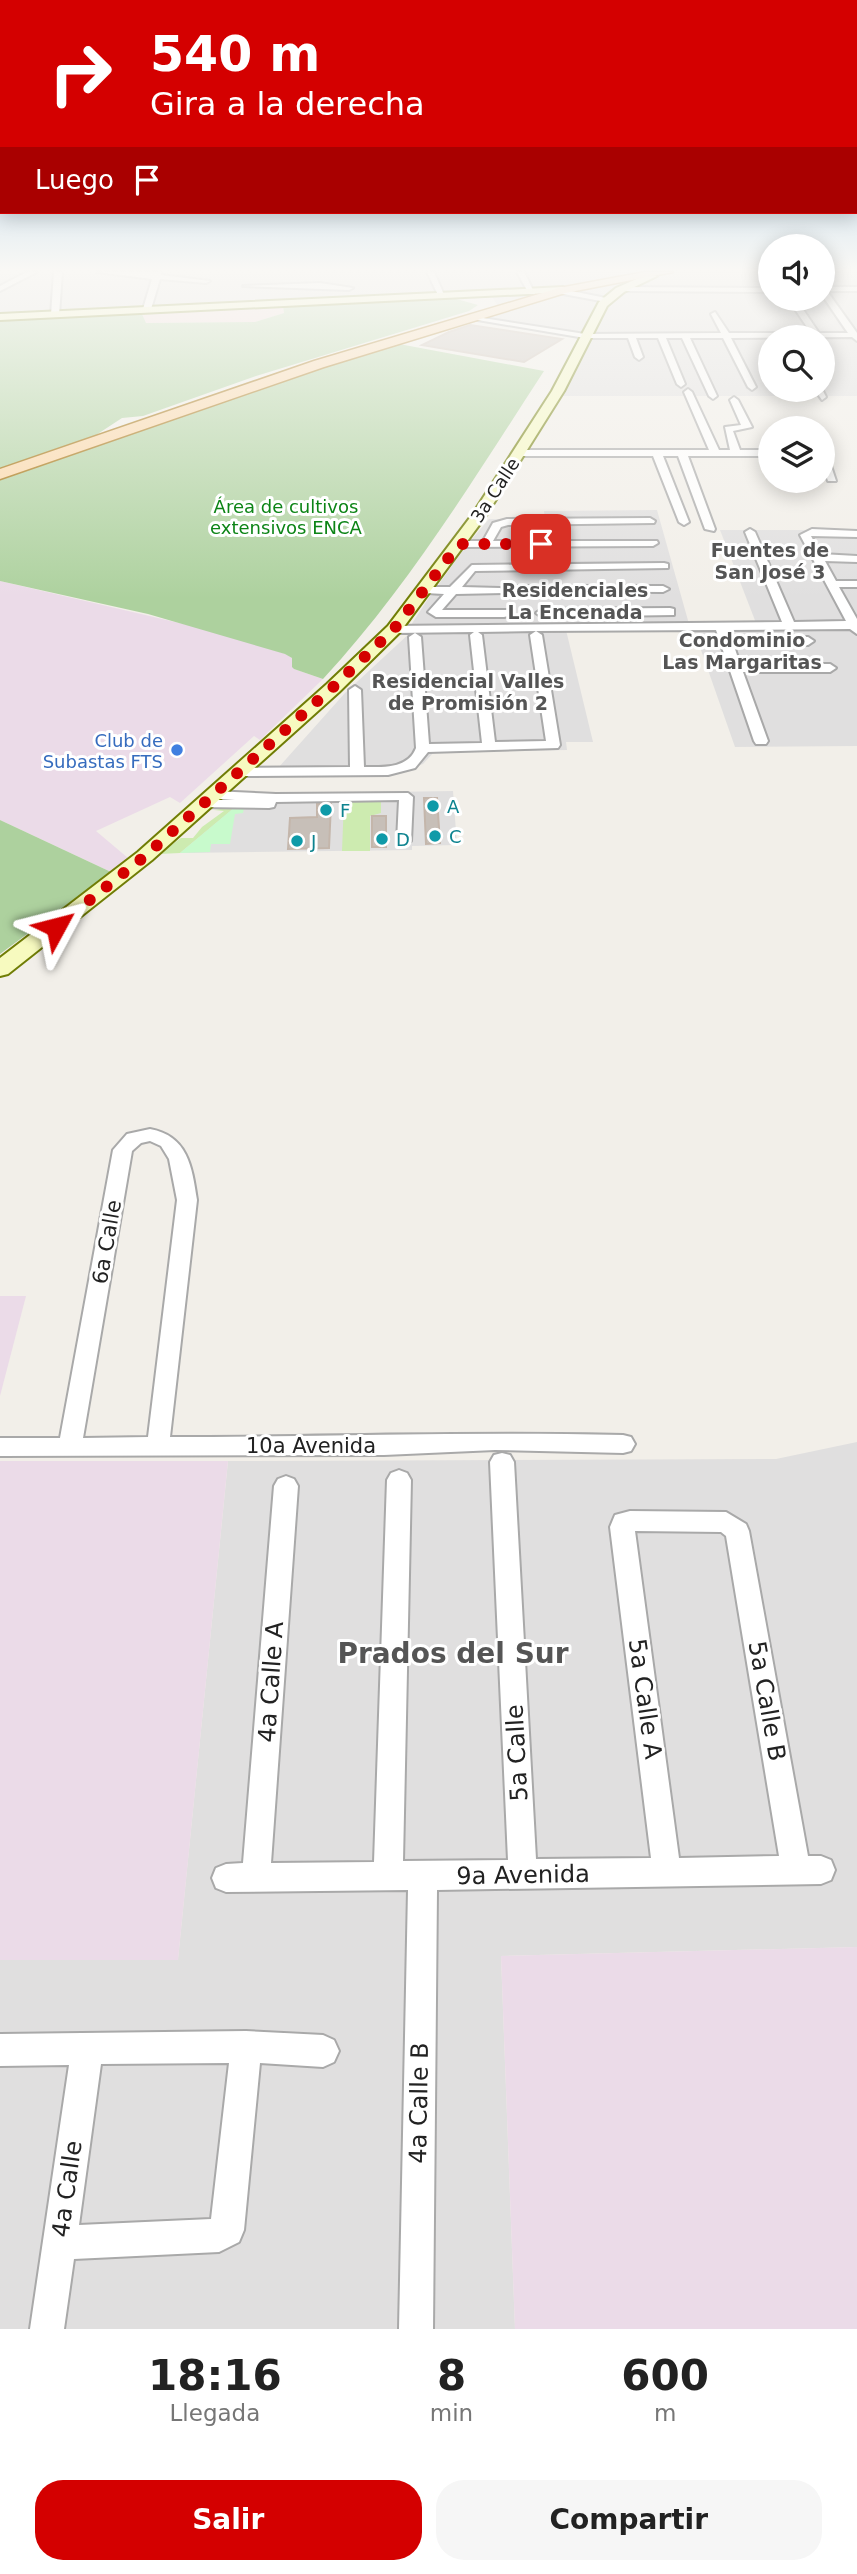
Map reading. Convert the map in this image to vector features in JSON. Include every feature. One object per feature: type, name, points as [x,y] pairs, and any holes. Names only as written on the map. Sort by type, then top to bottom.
[{"type":"main road","points":[[0,474],[263,381]]},
{"type":"main road","name":"3a Calle","points":[[0,969],[145,856],[394,629],[459,544],[563,381]]},
{"type":"street","points":[[682,381],[715,453]]},
{"type":"street","points":[[706,381],[713,396]]},
{"type":"street","points":[[749,381],[752,387]]},
{"type":"street","points":[[734,400],[747,427],[728,429],[736,453]]},
{"type":"street","points":[[518,453],[758,453]]},
{"type":"street","points":[[657,453],[684,522]]},
{"type":"street","points":[[682,453],[710,528]]},
{"type":"street","points":[[486,544],[497,525],[507,522],[650,521]]},
{"type":"street","points":[[750,532],[790,626]]},
{"type":"street","points":[[394,629],[540,631],[790,626],[854,620],[817,557],[807,533],[857,534]]},
{"type":"street","points":[[459,544],[653,543]]},
{"type":"street","points":[[817,557],[857,559]]},
{"type":"street","points":[[504,613],[440,614],[434,611],[472,568],[664,566]]},
{"type":"street","points":[[832,584],[857,584]]},
{"type":"street","points":[[515,589],[663,589]]},
{"type":"street","points":[[423,748],[549,747],[554,743],[540,631],[542,613],[539,589]]},
{"type":"street","points":[[425,590],[500,591]]},
{"type":"street","points":[[542,613],[670,612]]},
{"type":"street","points":[[721,627],[761,741]]},
{"type":"street","points":[[476,635],[489,748]]},
{"type":"street","points":[[243,769],[297,773],[402,768],[421,757],[423,748],[415,637]]},
{"type":"street","points":[[727,642],[808,641]]},
{"type":"street","points":[[737,668],[830,667]]},
{"type":"street","points":[[355,690],[357,771]]},
{"type":"street","points":[[209,800],[403,796],[406,797],[404,841]]},
{"type":"street","name":"6a Calle","points":[[70,1447],[123,1150],[136,1137],[152,1135],[163,1137],[170,1144],[183,1174],[187,1200],[158,1446]]},
{"type":"street","name":"10a Avenida","points":[[0,1447],[384,1446],[495,1441],[622,1444]]},
{"type":"street","name":"5a Calle","points":[[502,1462],[523,1875]]},
{"type":"street","points":[[388,1877],[399,1480]]},
{"type":"street","name":"4a Calle A","points":[[256,1878],[286,1486]]},
{"type":"street","name":"5a Calle B","points":[[622,1527],[624,1522],[630,1521],[726,1522],[737,1531],[808,1870]]},
{"type":"street","name":"5a Calle A","points":[[622,1527],[667,1872]]},
{"type":"street","name":"9a Avenida","points":[[226,1878],[808,1870]]},
{"type":"street","name":"4a Calle B","points":[[416,2329],[422,1877]]},
{"type":"street","points":[[59,2243],[219,2235],[227,2230],[246,2047]]},
{"type":"street","points":[[0,2050],[246,2047],[323,2051]]},
{"type":"street","name":"4a Calle","points":[[47,2329],[87,2050]]},
{"type":"shaded area","points":[[570,381],[758,381],[758,396],[562,396]]},
{"type":"shaded area","points":[[835,381],[857,381],[857,396],[835,396]]},
{"type":"shaded area","points":[[657,510],[689,624],[411,625],[430,596],[440,594],[439,584],[464,549],[475,547],[477,541],[472,539],[489,519],[545,520],[544,511]]},
{"type":"shaded area","points":[[720,530],[857,530],[857,622],[756,623]]},
{"type":"shaded area","points":[[0,581],[205,629],[286,654],[292,658],[294,669],[323,679],[260,740],[254,736],[180,803],[170,797],[96,831],[128,858],[111,872],[0,820]]},
{"type":"shaded area","name":"Condominio Las Margaritas","points":[[857,628],[857,746],[735,747],[694,630]]},
{"type":"shaded area","name":"Residencial Valles de Promisión 2","points":[[566,630],[593,742],[566,742],[567,750],[434,752],[423,764],[393,774],[270,777],[345,693],[411,632]]},
{"type":"shaded area","points":[[453,791],[457,845],[412,846],[412,850],[180,853],[249,794]]},
{"type":"shaded area","points":[[0,1296],[26,1296],[0,1396]]},
{"type":"shaded area","name":"Prados del Sur","points":[[857,1442],[857,1947],[501,1956],[515,2329],[0,2329],[0,1960],[178,1959],[228,1461],[776,1459]]},
{"type":"shaded area","points":[[0,1461],[228,1461],[178,1960],[0,1960]]},
{"type":"shaded area","points":[[857,1947],[857,2329],[515,2329],[501,1956]]},
{"type":"green space","points":[[0,381],[243,381],[143,416],[122,418],[93,437],[0,469]]},
{"type":"green space","name":"Área de cultivos extensivos ENCA","points":[[279,381],[538,381],[413,569],[323,679],[294,669],[292,658],[285,654],[148,614],[0,581],[0,479]]},
{"type":"green space","points":[[344,800],[381,800],[381,813],[370,816],[370,851],[342,851]]},
{"type":"green space","points":[[262,806],[244,808],[243,813],[235,814],[230,844],[211,844],[210,852],[180,853],[235,807]]},
{"type":"green space","points":[[235,807],[180,853],[159,854],[181,838],[193,838],[202,827],[224,811],[214,810]]},
{"type":"green space","points":[[0,820],[111,872],[0,954]]},
{"type":"building","points":[[424,798],[437,798],[440,843],[426,844]]},
{"type":"building","points":[[317,804],[331,804],[329,848],[288,849],[290,818],[317,817]]},
{"type":"building","points":[[372,816],[386,816],[386,847],[372,847]]},
{"type":"place","name":"Club de Subastas FTS","points":[[177,750]]},
{"type":"place","name":"A","points":[[433,806]]},
{"type":"place","name":"F","points":[[326,810]]},
{"type":"place","name":"C","points":[[435,836]]},
{"type":"place","name":"D","points":[[382,839]]},
{"type":"place","name":"J","points":[[297,841]]},
{"type":"district","name":"Fuentes de San José 3","points":[[770,561]]},
{"type":"district","name":"Residenciales La Encenada","points":[[575,601]]},
{"type":"district","name":"Condominio Las Margaritas","points":[[742,651]]},
{"type":"district","name":"Residencial Valles de Promisión 2","points":[[468,692]]},
{"type":"district","name":"Prados del Sur","points":[[453,1653]]},
{"type":"route","points":[[56,927],[145,856],[332,688],[394,629],[459,544],[541,544]]}]
